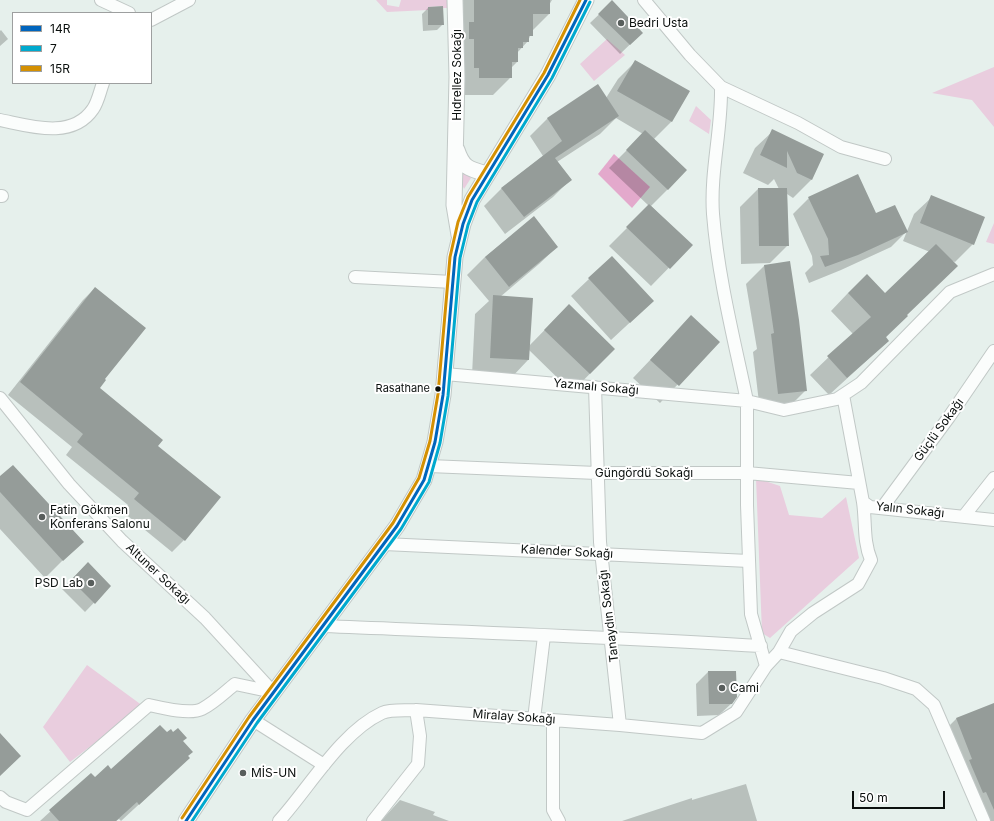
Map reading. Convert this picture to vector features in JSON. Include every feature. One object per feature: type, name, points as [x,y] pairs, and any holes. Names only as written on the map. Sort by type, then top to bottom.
[{"type":"street","points":[[101,0],[127,8]]},
{"type":"street","points":[[152,19],[189,0]]},
{"type":"street","name":"Hıdrellez Sokağı","points":[[455,0],[457,52],[457,150],[454,205],[459,236]]},
{"type":"street","points":[[186,821],[253,720],[384,544],[417,494],[429,466],[435,442],[445,374],[453,282],[459,236],[472,200],[548,75],[586,0]]},
{"type":"street","points":[[644,0],[690,55],[721,87],[798,123],[841,147],[885,159]]},
{"type":"street","points":[[0,120],[54,129],[72,125],[80,121],[94,109],[103,84]]},
{"type":"street","points":[[721,87],[722,113],[716,162],[713,213],[720,273],[747,400],[747,473],[751,614],[766,666]]},
{"type":"street","name":"Hıdrellez Sokağı","points":[[457,150],[460,160],[466,167],[487,174]]},
{"type":"street","name":"Yazmalı Sokağı","points":[[445,374],[747,400],[784,410],[836,399],[843,395],[861,383],[950,292],[994,274]]},
{"type":"street","points":[[355,277],[453,282]]},
{"type":"street","name":"Güçlü Sokağı","points":[[882,508],[949,417],[994,351]]},
{"type":"street","name":"Tanaydın Sokağı","points":[[595,387],[597,473],[602,554],[612,637],[620,725]]},
{"type":"street","name":"Yalın Sokağı","points":[[843,395],[863,502],[870,506],[882,508],[994,520]]},
{"type":"street","name":"Altuner Sokağı","points":[[0,398],[69,484],[122,541],[206,618],[273,692]]},
{"type":"street","name":"Güngördü Sokağı","points":[[429,466],[597,473],[747,473],[859,483]]},
{"type":"street","points":[[964,516],[994,478]]},
{"type":"street","name":"Miralay Sokağı","points":[[279,821],[324,765],[364,724],[384,712],[416,710],[620,725],[702,733],[736,712],[766,666],[779,652],[791,631],[813,613],[858,584],[871,560],[866,546],[866,519],[863,502]]},
{"type":"street","name":"Kalender Sokağı","points":[[384,544],[749,561]]},
{"type":"street","points":[[324,626],[544,636],[612,637],[761,646]]},
{"type":"street","points":[[534,719],[544,636]]},
{"type":"street","points":[[779,652],[883,678],[916,689],[934,705],[984,821]]},
{"type":"street","points":[[0,796],[6,802],[27,810],[149,705],[163,709],[189,711],[202,710],[235,684],[273,692]]},
{"type":"street","points":[[373,821],[418,764],[420,736],[416,710]]},
{"type":"street","points":[[253,720],[324,765]]},
{"type":"street","points":[[553,720],[552,810],[559,821]]},
{"type":"shaded area","points":[[376,0],[387,0],[387,5],[399,7],[401,0],[448,0],[449,8],[443,8],[443,6],[428,7],[428,10],[387,12]]},
{"type":"shaded area","points":[[607,39],[625,55],[594,81],[580,64]]},
{"type":"shaded area","points":[[994,67],[994,127],[972,100],[932,93]]},
{"type":"shaded area","points":[[696,106],[711,120],[709,134],[689,121]]},
{"type":"shaded area","points":[[614,154],[650,187],[632,208],[598,174]]},
{"type":"shaded area","points":[[462,169],[471,178],[464,189],[461,182]]},
{"type":"shaded area","points":[[994,223],[994,244],[986,242]]},
{"type":"shaded area","points":[[756,478],[780,486],[789,515],[822,518],[846,497],[859,558],[770,638],[762,633]]},
{"type":"shaded area","points":[[87,665],[143,706],[70,762],[43,727]]},
{"type":"building","points":[[474,0],[550,0],[550,14],[533,14],[533,36],[529,36],[529,42],[523,42],[523,48],[518,48],[518,62],[512,62],[512,78],[479,78],[479,68],[474,68],[474,39],[469,39],[469,22],[474,22]]},
{"type":"building","name":"Bedri Usta","points":[[612,0],[643,33],[630,45],[598,14]]},
{"type":"building","points":[[443,6],[444,25],[428,25],[428,7]]},
{"type":"building","points":[[635,60],[690,91],[672,122],[617,91]]},
{"type":"building","points":[[598,84],[619,116],[555,158],[572,180],[524,217],[501,188],[562,141],[547,118]]},
{"type":"building","points":[[772,129],[824,154],[812,180],[797,173],[787,151],[787,168],[760,155]]},
{"type":"building","points":[[645,130],[687,170],[668,190],[626,150]]},
{"type":"building","points":[[858,174],[876,213],[895,205],[908,232],[858,255],[825,267],[820,256],[829,255],[828,239],[808,197]]},
{"type":"building","points":[[758,188],[787,188],[789,246],[759,246]]},
{"type":"building","points":[[931,195],[985,217],[974,245],[920,223]]},
{"type":"building","points":[[649,204],[693,245],[670,269],[626,227]]},
{"type":"building","points":[[534,216],[558,247],[509,287],[485,257]]},
{"type":"building","points":[[936,244],[958,266],[886,337],[889,341],[847,378],[827,356],[871,317],[848,293],[867,274],[885,293]]},
{"type":"building","points":[[612,256],[654,301],[630,323],[588,278]]},
{"type":"building","points":[[790,261],[799,320],[807,391],[778,394],[771,334],[774,333],[764,265]]},
{"type":"building","points":[[95,287],[146,328],[105,379],[106,380],[100,388],[163,440],[158,446],[221,497],[185,541],[134,499],[139,493],[77,442],[83,434],[20,382]]},
{"type":"building","points":[[493,295],[533,298],[529,360],[490,358]]},
{"type":"building","points":[[569,304],[615,349],[590,374],[544,330]]},
{"type":"building","points":[[691,315],[720,342],[679,386],[650,360]]},
{"type":"building","name":"Fatin Gökmen Konferans Salonu","points":[[13,465],[84,542],[63,561],[0,492],[0,476]]},
{"type":"building","name":"PSD Lab","points":[[88,562],[111,586],[95,604],[71,580]]},
{"type":"building","name":"Cami","points":[[708,671],[736,671],[737,697],[732,704],[709,704]]},
{"type":"building","points":[[994,703],[994,810],[986,792],[983,793],[969,760],[972,759],[956,718]]},
{"type":"building","points":[[160,725],[167,732],[171,729],[173,732],[178,728],[187,738],[183,741],[193,752],[188,756],[190,758],[139,805],[137,802],[116,821],[59,821],[49,810],[91,773],[95,777],[108,765],[111,769]]},
{"type":"building","points":[[0,733],[21,756],[0,776]]},
{"type":"transit line","name":"15R","points":[[182,818],[249,717],[393,523],[419,478],[430,441],[438,394],[450,257],[458,222],[468,197],[544,73],[580,0]]},
{"type":"transit line","name":"14R","points":[[186,821],[253,720],[397,526],[424,480],[435,442],[443,395],[455,257],[463,224],[472,200],[548,75],[586,0]]},
{"type":"transit line","name":"7","points":[[192,821],[257,723],[401,529],[429,482],[440,443],[448,396],[460,258],[468,225],[477,202],[552,78],[590,2]]},
{"type":"place","name":"Bedri Usta","points":[[621,23]]},
{"type":"place","name":"Rasathane","points":[[438,389]]},
{"type":"place","name":"Fatin Gökmen Konferans Salonu","points":[[42,517]]},
{"type":"place","name":"PSD Lab","points":[[91,583]]},
{"type":"place","name":"Cami","points":[[722,688]]},
{"type":"place","name":"MİS-UN","points":[[243,773]]}]
